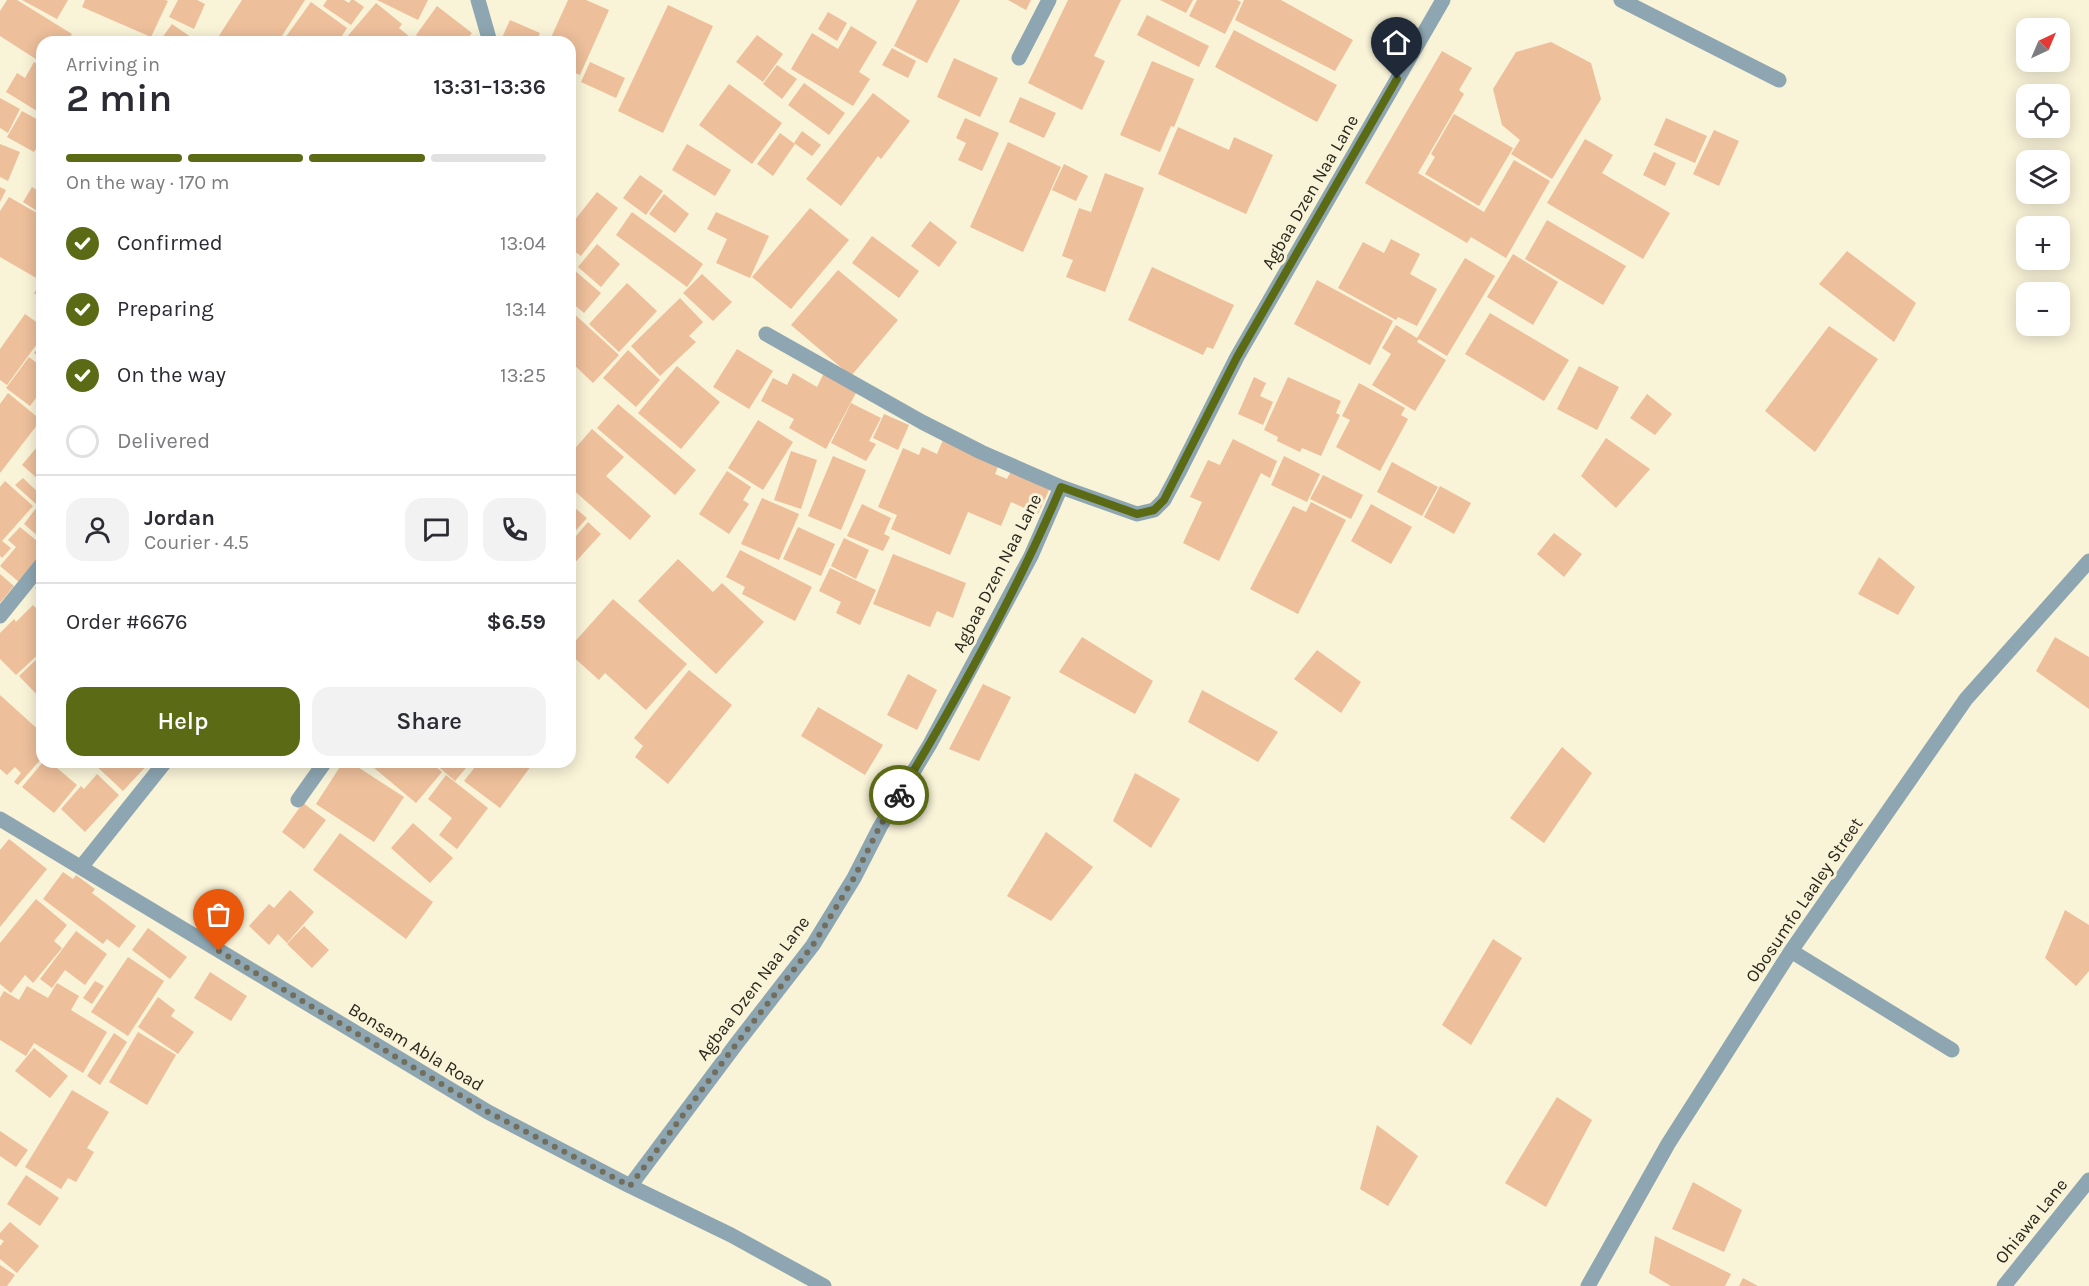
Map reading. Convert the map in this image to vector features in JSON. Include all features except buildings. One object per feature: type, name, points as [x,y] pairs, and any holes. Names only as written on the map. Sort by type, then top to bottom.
[{"type":"street","points":[[478,0],[488,36]]},
{"type":"street","points":[[1019,58],[1049,0]]},
{"type":"street","name":"Agbaa Dzen Naa Lane","points":[[630,1186],[813,945],[854,878],[880,826],[930,744],[1031,556],[1061,487],[1137,514],[1154,510],[1164,500],[1237,357],[1443,0]]},
{"type":"street","points":[[1620,0],[1779,80]]},
{"type":"street","points":[[766,334],[922,422],[981,452],[1061,487]]},
{"type":"street","name":"Obosumfo Laaley Street","points":[[1588,1286],[1668,1144],[1791,951],[1966,699],[2089,561]]},
{"type":"street","points":[[0,616],[36,571]]},
{"type":"street","points":[[82,866],[160,768]]},
{"type":"street","points":[[298,800],[321,768]]},
{"type":"street","name":"Bonsam Abla Road","points":[[0,819],[82,866],[357,1035],[488,1112],[630,1186],[731,1234],[824,1286]]},
{"type":"street","points":[[1791,951],[1952,1050]]},
{"type":"street","name":"Ohiawa Lane","points":[[2004,1286],[2089,1180]]},
{"type":"way so far","points":[[219,951],[488,1112],[630,1186],[813,945],[854,878],[880,826],[899,795]]},
{"type":"route","points":[[899,795],[930,744],[1031,556],[1061,487],[1137,514],[1154,510],[1164,500],[1237,357],[1397,79]]}]
